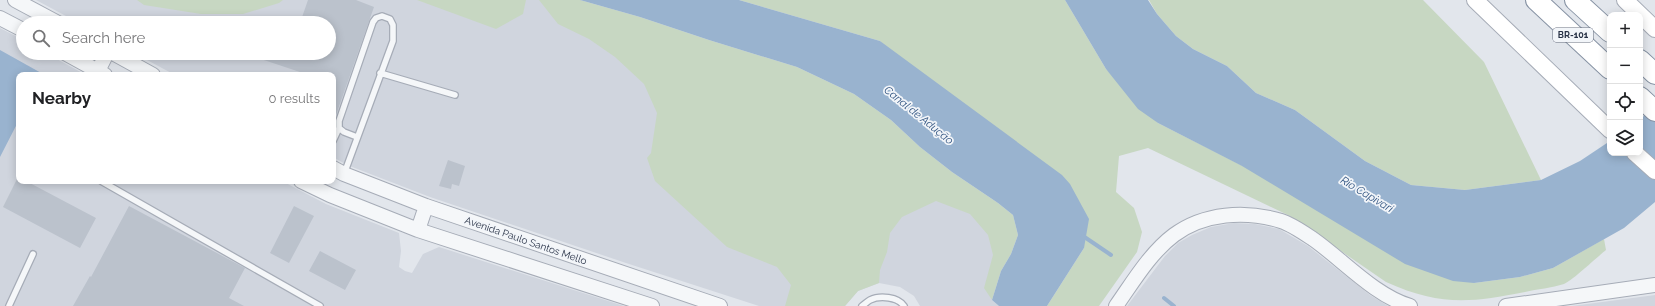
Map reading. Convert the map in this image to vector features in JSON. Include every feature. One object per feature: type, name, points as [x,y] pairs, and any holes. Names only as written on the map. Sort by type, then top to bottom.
[{"type":"highway","name":"BR-101","points":[[1536,0],[1607,66]]},
{"type":"highway","name":"BR-101","points":[[1575,0],[1607,29]]},
{"type":"highway","points":[[1643,63],[1655,74]]},
{"type":"main road","points":[[1474,0],[1607,127]]},
{"type":"main road","points":[[1625,0],[1653,28]]},
{"type":"main road","points":[[1638,156],[1655,171]]},
{"type":"street","points":[[15,0],[45,16]]},
{"type":"street","points":[[0,18],[16,26]]},
{"type":"street","points":[[78,60],[100,72]]},
{"type":"street","points":[[102,72],[105,60]]},
{"type":"street","points":[[126,60],[148,72]]},
{"type":"street","name":"Avenida Paulo Santos Mello","points":[[338,171],[426,206],[720,306]]},
{"type":"street","points":[[307,184],[330,196],[418,230],[652,306]]},
{"type":"street","points":[[418,230],[426,206]]},
{"type":"street","points":[[1116,306],[1158,250],[1173,236],[1188,226],[1208,219],[1233,214],[1256,215],[1282,221],[1313,239],[1376,287],[1400,303],[1410,306]]},
{"type":"street","points":[[615,293],[622,273]]},
{"type":"street","points":[[1506,306],[1655,285]]},
{"type":"lane","points":[[336,135],[339,128],[339,121],[373,22],[376,18],[382,16],[390,19],[394,31],[393,41],[357,137],[338,171]]},
{"type":"lane","points":[[380,73],[455,95]]},
{"type":"lane","points":[[339,128],[344,132],[357,137]]},
{"type":"lane","points":[[106,184],[320,306]]},
{"type":"lane","points":[[9,306],[33,254]]},
{"type":"lane","points":[[862,306],[871,299],[885,297],[902,303],[904,306]]},
{"type":"shaded area","points":[[36,0],[580,0],[998,203],[992,300],[999,306],[920,306],[914,296],[900,287],[879,283],[858,291],[845,306],[759,306],[430,197],[347,165],[336,159],[336,72],[169,72],[147,60],[336,60],[336,16],[66,16]]},
{"type":"shaded area","points":[[0,28],[16,36],[16,60],[59,60],[81,72],[16,72],[16,184],[288,184],[326,204],[399,233],[401,251],[399,267],[405,271],[412,273],[423,254],[439,247],[624,306],[0,306]]},
{"type":"shaded area","points":[[1234,223],[1255,224],[1279,229],[1308,246],[1370,295],[1388,306],[1127,306],[1165,256],[1178,243],[1211,227]]},
{"type":"shaded area","points":[[1655,295],[1655,306],[1572,306]]},
{"type":"green space","points":[[137,0],[283,0],[279,3],[243,14],[201,14],[144,5]]},
{"type":"green space","points":[[417,0],[526,0],[523,14],[496,29]]},
{"type":"green space","points":[[539,0],[580,0],[640,17],[797,67],[854,94],[891,120],[920,147],[952,172],[1013,215],[1018,235],[1011,254],[1001,271],[992,300],[984,288],[993,255],[988,235],[970,214],[936,201],[902,217],[890,233],[887,252],[880,270],[879,283],[858,291],[845,306],[785,306],[791,285],[777,267],[727,247],[655,181],[647,158],[651,153],[657,113],[644,84],[615,57],[589,39],[558,24]]},
{"type":"green space","points":[[739,0],[1065,0],[1106,69],[1158,123],[1474,283],[1520,277],[1553,268],[1604,239],[1606,250],[1564,284],[1505,296],[1471,300],[1439,299],[1405,290],[1386,282],[1290,216],[1148,148],[1119,156],[1116,192],[1134,208],[1142,232],[1137,252],[1099,306],[1047,306],[1084,248],[880,41]]},
{"type":"green space","points":[[1149,0],[1423,0],[1484,62],[1541,180],[1465,190],[1411,185],[1365,161],[1295,110],[1256,93],[1227,66],[1193,49],[1176,36],[1157,14]]},
{"type":"water","name":"Canal de Adução","points":[[580,0],[739,0],[880,41],[1062,175],[1070,184],[1089,219],[1084,248],[1047,306],[999,306],[992,300],[1001,271],[1011,254],[1018,235],[1013,215],[952,172],[920,147],[891,120],[854,94],[797,67],[640,17]]},
{"type":"water","name":"Rio Capivari","points":[[1065,0],[1148,0],[1157,14],[1176,36],[1193,49],[1227,66],[1256,93],[1295,110],[1365,161],[1411,185],[1465,190],[1541,180],[1580,161],[1607,143],[1607,156],[1643,156],[1643,117],[1655,104],[1655,202],[1624,228],[1553,268],[1520,277],[1474,283],[1453,281],[1405,264],[1242,166],[1158,123],[1138,109],[1106,69]]},
{"type":"water","points":[[0,50],[39,72],[16,72],[16,126],[0,157]]},
{"type":"building","points":[[308,0],[356,0],[374,7],[336,115],[336,72],[300,72],[264,60],[336,60],[336,16],[302,16]]},
{"type":"building","points":[[448,160],[465,166],[459,186],[452,184],[451,189],[439,186]]},
{"type":"building","points":[[16,181],[16,184],[32,184],[96,218],[80,248],[3,207]]},
{"type":"building","points":[[129,206],[245,268],[229,298],[244,306],[73,306],[90,276],[91,277]]},
{"type":"building","points":[[294,206],[314,216],[289,263],[270,253]]},
{"type":"building","points":[[320,251],[356,270],[345,290],[309,271]]},
{"type":"waterway","points":[[1083,236],[1111,255]]},
{"type":"waterway","points":[[1164,298],[1174,306]]}]
